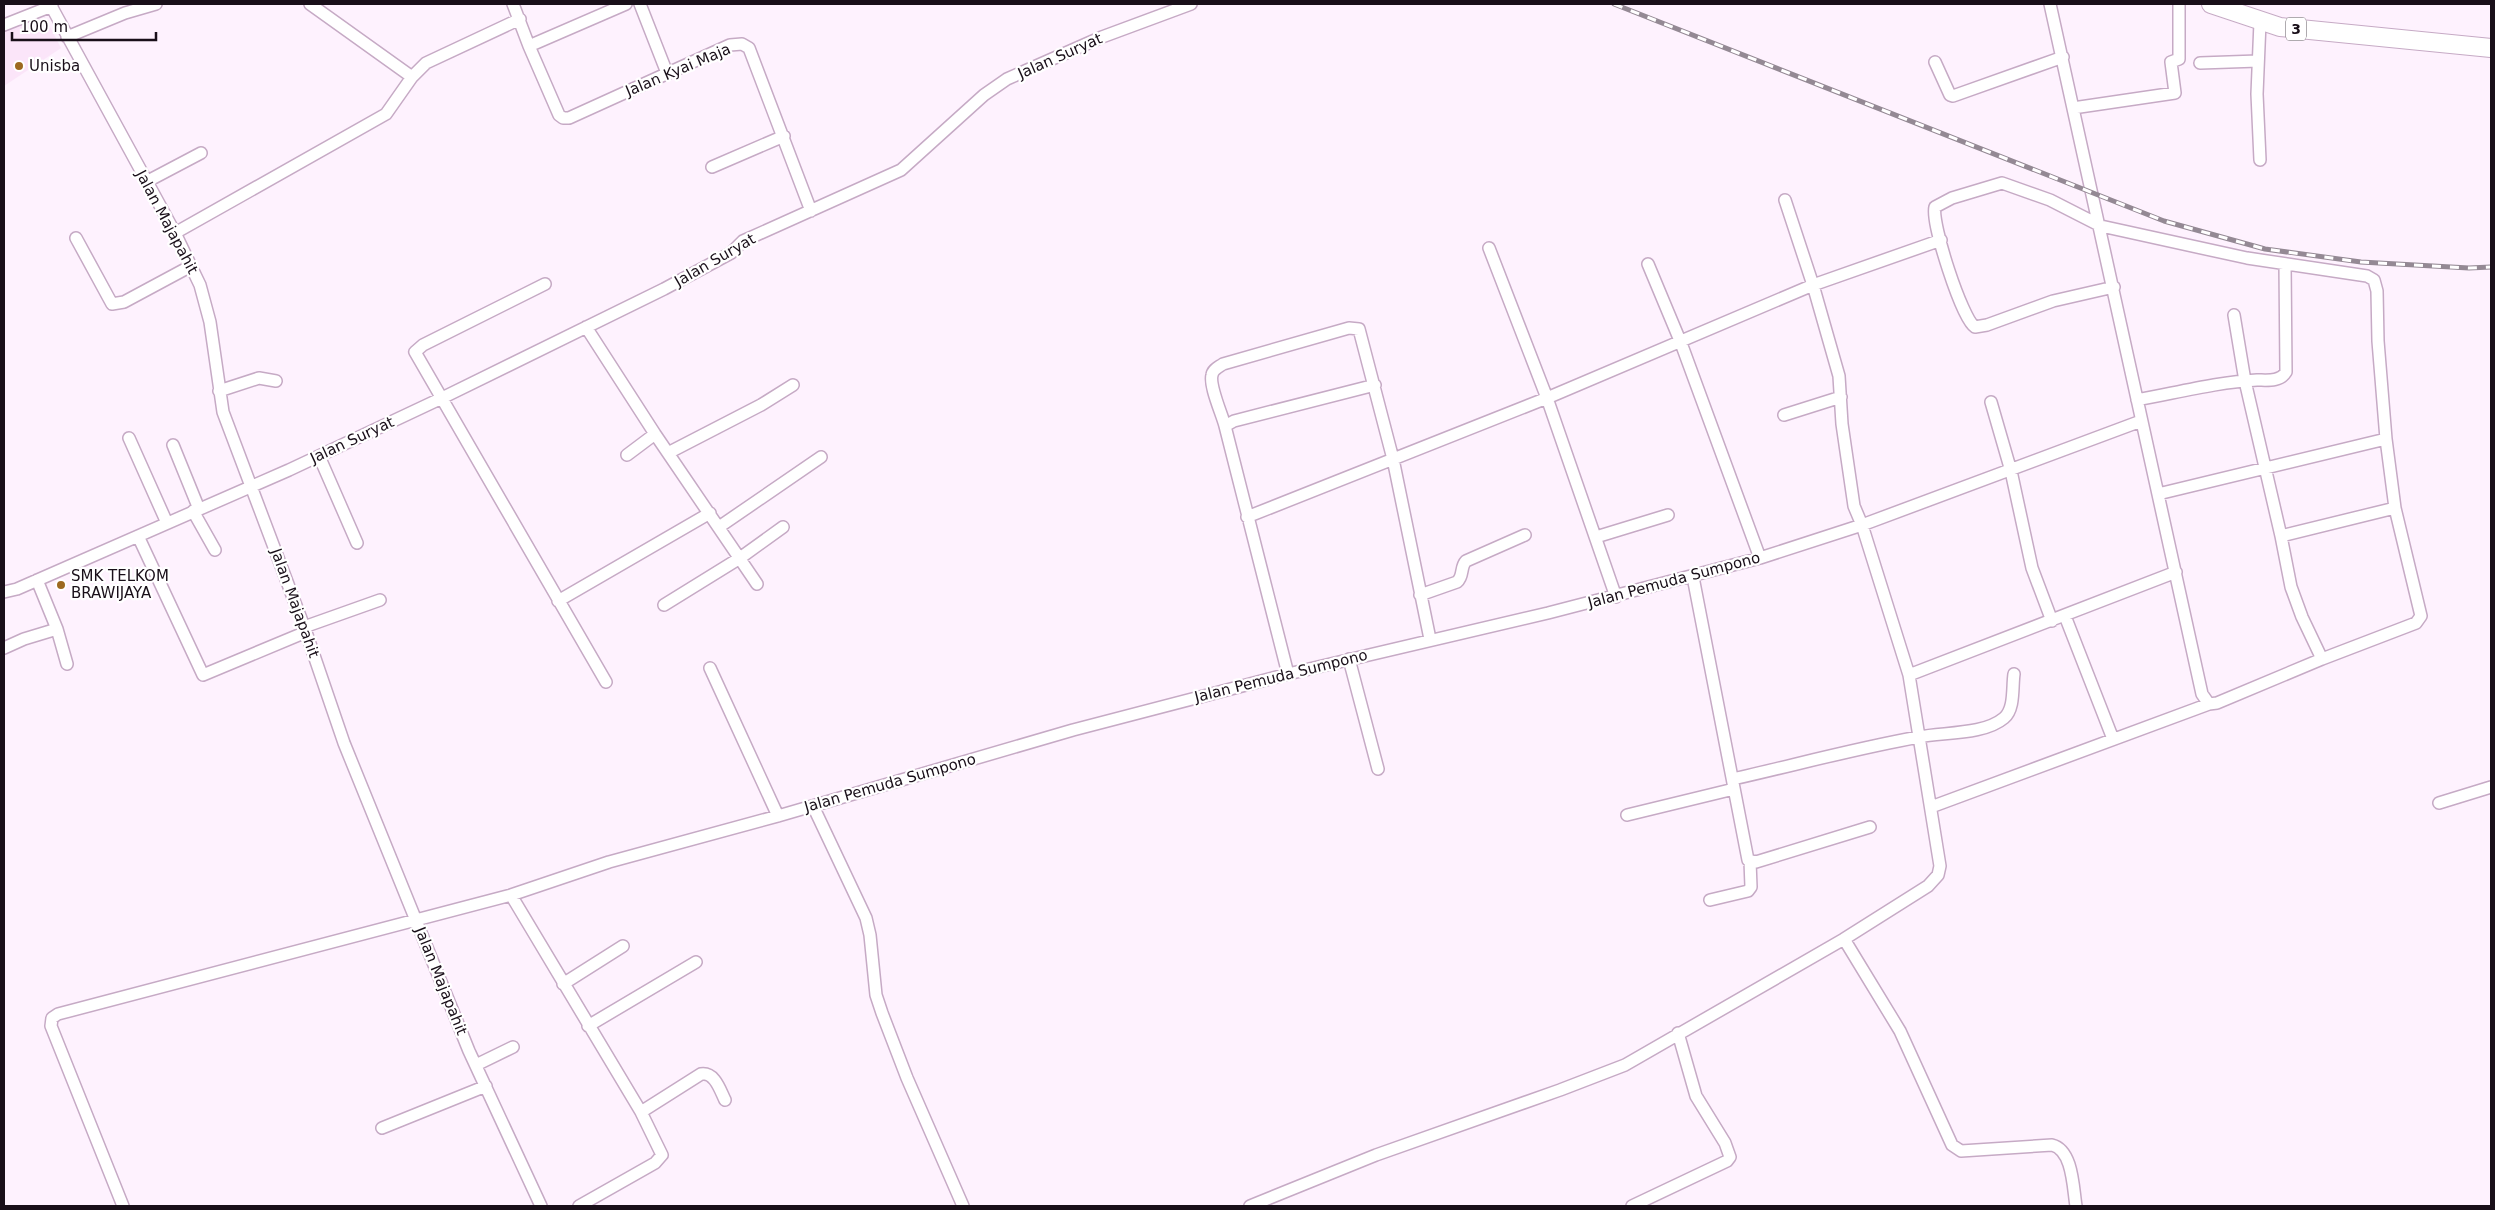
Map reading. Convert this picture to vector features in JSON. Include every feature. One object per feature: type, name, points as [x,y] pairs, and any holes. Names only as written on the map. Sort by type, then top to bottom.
[{"type":"highway","name":"3","points":[[2218,5],[2260,22],[2280,27],[2491,48]]},
{"type":"street","points":[[67,37],[125,13],[156,4]]},
{"type":"street","points":[[310,4],[409,81]]},
{"type":"street","name":"Jalan Kyai Maja","points":[[513,4],[529,46],[562,118],[569,118],[730,45],[742,44],[749,48],[812,211]]},
{"type":"street","points":[[529,46],[626,4]]},
{"type":"street","points":[[640,4],[667,73]]},
{"type":"street","name":"Jalan Suryat","points":[[4,592],[37,580],[251,487],[442,398],[586,327],[731,253],[743,241],[901,170],[984,95],[1007,78],[1102,37],[1191,4]]},
{"type":"street","points":[[2050,4],[2114,287],[2141,422],[2202,694],[2208,704]]},
{"type":"street","points":[[2073,108],[2175,93],[2171,62],[2179,59],[2179,4]]},
{"type":"street","points":[[4,25],[51,5]]},
{"type":"street","name":"Jalan Majapahit","points":[[51,5],[175,233],[207,305],[223,412],[305,630],[344,743],[476,1064],[541,1206]]},
{"type":"street","points":[[175,233],[386,114],[409,81],[426,63],[520,19]]},
{"type":"street","points":[[2260,22],[2258,61],[2260,160]]},
{"type":"street","points":[[1935,62],[1950,94],[1953,96],[2063,57]]},
{"type":"street","points":[[2200,63],[2258,61]]},
{"type":"street","points":[[712,167],[784,136]]},
{"type":"street","points":[[146,182],[201,153]]},
{"type":"street","points":[[1931,807],[2208,704],[2217,703],[2322,659],[2416,624],[2421,616],[2395,508],[2386,439],[2378,341],[2377,291],[2374,280],[2367,276],[2285,264],[2100,226],[2050,200],[2002,183],[1994,184],[1936,205],[1934,215],[1940,240],[1966,318],[1975,326],[1987,325],[2053,300],[2114,287]]},
{"type":"street","points":[[1250,1206],[1376,1155],[1625,1065],[1844,939],[1919,892],[1938,875],[1940,866],[1909,675],[1862,525],[1854,506],[1842,424],[1841,397],[1836,363],[1785,200]]},
{"type":"street","points":[[76,238],[112,304],[131,299],[191,266]]},
{"type":"street","points":[[1247,516],[1547,398],[1813,285],[1940,240]]},
{"type":"street","points":[[1488,248],[1547,398],[1616,596]]},
{"type":"street","points":[[1648,264],[1680,343],[1760,558]]},
{"type":"street","points":[[2137,400],[2245,381],[2276,379],[2286,372],[2285,264]]},
{"type":"street","points":[[545,284],[418,349],[416,357],[442,398],[606,682]]},
{"type":"street","points":[[2234,315],[2245,381],[2296,603],[2322,659]]},
{"type":"street","points":[[586,327],[668,454],[757,584]]},
{"type":"street","points":[[1288,674],[1226,426],[1212,383],[1212,375],[1215,369],[1223,364],[1349,328],[1358,328],[1361,332],[1375,385],[1393,459],[1430,639]]},
{"type":"street","points":[[219,391],[259,378],[276,380]]},
{"type":"street","points":[[668,454],[761,405],[794,385]]},
{"type":"street","points":[[1226,426],[1234,421],[1375,385]]},
{"type":"street","points":[[1784,415],[1841,397]]},
{"type":"street","points":[[1991,402],[2012,472],[2032,568],[2052,621]]},
{"type":"street","name":"Jalan Pemuda Sumpono","points":[[123,1206],[54,1035],[51,1026],[52,1018],[58,1014],[511,895],[609,862],[778,816],[1073,730],[1288,674],[1693,577],[1760,558],[1862,525],[2012,472],[2141,422]]},
{"type":"street","points":[[627,455],[655,434]]},
{"type":"street","points":[[129,438],[167,522]]},
{"type":"street","points":[[2158,494],[2386,439]]},
{"type":"street","points":[[173,445],[196,510],[215,550]]},
{"type":"street","points":[[318,456],[357,543]]},
{"type":"street","points":[[719,527],[821,457]]},
{"type":"street","points":[[2281,536],[2395,508]]},
{"type":"street","points":[[558,601],[710,513]]},
{"type":"street","points":[[1596,537],[1668,514]]},
{"type":"street","points":[[664,605],[740,558],[783,527]]},
{"type":"street","points":[[1420,595],[1457,582],[1462,578],[1463,565],[1466,561],[1525,535]]},
{"type":"street","points":[[138,536],[203,675],[305,630],[380,600]]},
{"type":"street","points":[[1909,675],[2176,572]]},
{"type":"street","points":[[1693,577],[1746,854],[1750,860],[1751,887],[1748,891],[1710,900]]},
{"type":"street","points":[[37,580],[56,629],[66,664]]},
{"type":"street","points":[[2065,616],[2113,739]]},
{"type":"street","points":[[4,648],[56,629]]},
{"type":"street","points":[[1349,659],[1378,769]]},
{"type":"street","points":[[710,668],[778,816]]},
{"type":"street","points":[[1626,815],[1733,784],[1919,737],[1959,734],[2005,717],[2011,705],[2014,674]]},
{"type":"street","points":[[2440,803],[2491,787]]},
{"type":"street","points":[[813,806],[866,918],[870,935],[876,995],[902,1066],[963,1206]]},
{"type":"street","points":[[1750,860],[1756,862],[1870,827]]},
{"type":"street","points":[[511,895],[640,1112],[662,1155],[659,1161],[579,1206]]},
{"type":"street","points":[[1844,939],[1900,1031],[1950,1141],[1962,1151],[2052,1145],[2060,1148],[2066,1156],[2076,1206]]},
{"type":"street","points":[[564,984],[623,946]]},
{"type":"street","points":[[588,1026],[696,962]]},
{"type":"street","points":[[1632,1206],[1727,1161],[1728,1148],[1698,1101],[1678,1033]]},
{"type":"street","points":[[476,1064],[513,1047]]},
{"type":"street","points":[[640,1112],[701,1074],[706,1073],[712,1076],[725,1100]]},
{"type":"street","points":[[382,1128],[486,1086]]},
{"type":"shaded area","name":"Unisba","points":[[45,17],[61,48],[4,86],[4,27],[9,25],[12,29]]},
{"type":"railway","points":[[1614,4],[2164,221],[2265,249],[2361,262],[2469,268],[2491,267]]},
{"type":"place","name":"Unisba","points":[[19,66]]},
{"type":"place","name":"SMK TELKOM BRAWIJAYA","points":[[61,585]]}]
